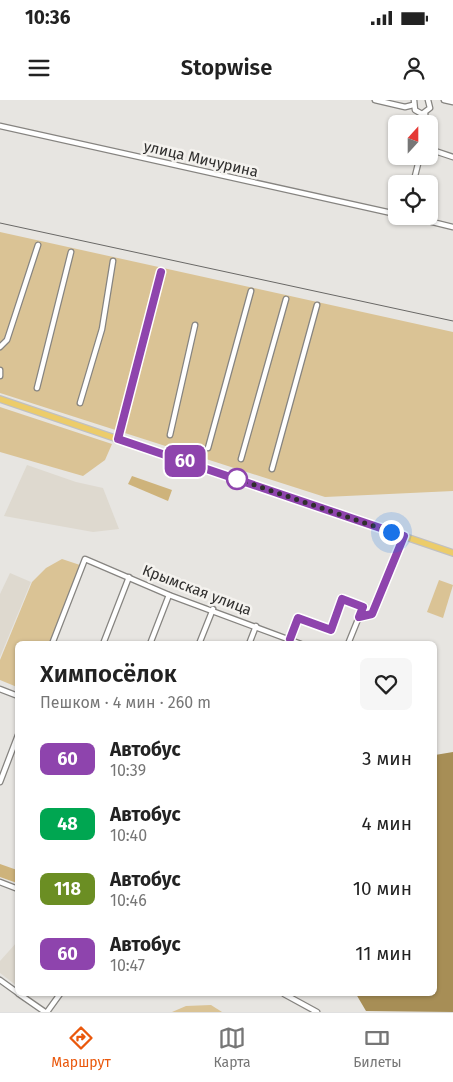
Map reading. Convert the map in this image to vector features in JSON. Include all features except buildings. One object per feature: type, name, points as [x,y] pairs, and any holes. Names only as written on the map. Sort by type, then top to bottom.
[{"type":"main road","points":[[0,399],[453,553]]},
{"type":"street","points":[[375,100],[405,107],[414,102],[417,112],[425,113],[430,108],[429,101],[437,100]]},
{"type":"street","points":[[444,100],[453,102]]},
{"type":"street","name":"улица Мичурина","points":[[0,126],[388,212]]},
{"type":"street","points":[[438,152],[453,157]]},
{"type":"street","points":[[438,223],[453,227]]},
{"type":"street","points":[[0,347],[7,340],[38,245]]},
{"type":"street","points":[[37,388],[70,252]]},
{"type":"street","points":[[80,403],[102,329],[113,261]]},
{"type":"street","points":[[118,439],[161,272]]},
{"type":"street","points":[[208,448],[251,291]]},
{"type":"street","points":[[241,459],[286,299]]},
{"type":"street","points":[[272,469],[317,306]]},
{"type":"street","points":[[170,435],[195,325]]},
{"type":"street","points":[[0,370],[0,376]]},
{"type":"street","points":[[359,617],[372,614],[404,536]]},
{"type":"street","name":"Крымская улица","points":[[53,641],[85,559],[170,595],[294,641]]},
{"type":"street","points":[[104,641],[129,577]]},
{"type":"street","points":[[151,641],[170,595]]},
{"type":"street","points":[[290,639],[298,618],[331,630],[342,599],[363,607],[349,641]]},
{"type":"street","points":[[200,641],[212,609]]},
{"type":"street","points":[[250,641],[256,626]]},
{"type":"street","points":[[0,689],[15,695]]},
{"type":"street","points":[[0,782],[15,743]]},
{"type":"street","points":[[0,882],[15,888]]},
{"type":"street","points":[[0,980],[15,991]]},
{"type":"street","points":[[22,996],[46,1012],[58,996]]},
{"type":"street","points":[[288,996],[318,1012]]},
{"type":"shaded area","points":[[0,232],[453,332],[453,491],[325,497],[0,393]]},
{"type":"shaded area","points":[[0,407],[112,444],[105,460],[83,476],[0,452]]},
{"type":"shaded area","points":[[27,465],[76,482],[103,488],[119,529],[93,532],[4,516]]},
{"type":"shaded area","points":[[132,476],[172,490],[168,501],[128,484]]},
{"type":"shaded area","points":[[62,559],[80,565],[51,641],[15,641],[15,686],[0,680],[0,660],[32,582],[46,568]]},
{"type":"shaded area","points":[[10,573],[31,582],[0,657],[0,594]]},
{"type":"shaded area","points":[[439,580],[453,585],[443,618],[427,612]]},
{"type":"shaded area","points":[[453,752],[453,1012],[366,1011],[357,996],[437,996],[437,755]]},
{"type":"shaded area","points":[[0,864],[15,869],[15,882],[0,877]]},
{"type":"shaded area","points":[[15,944],[15,984],[0,973],[0,961]]},
{"type":"shaded area","points":[[211,1005],[222,1012],[172,1012],[186,1006]]},
{"type":"railway","points":[[0,223],[453,321]]},
{"type":"bus line","name":"60","points":[[161,272],[121,418],[118,439],[404,536],[372,614],[359,617],[363,607],[342,599],[331,630],[298,618],[290,639]]},
{"type":"route","points":[[237,479],[391,532]]}]
